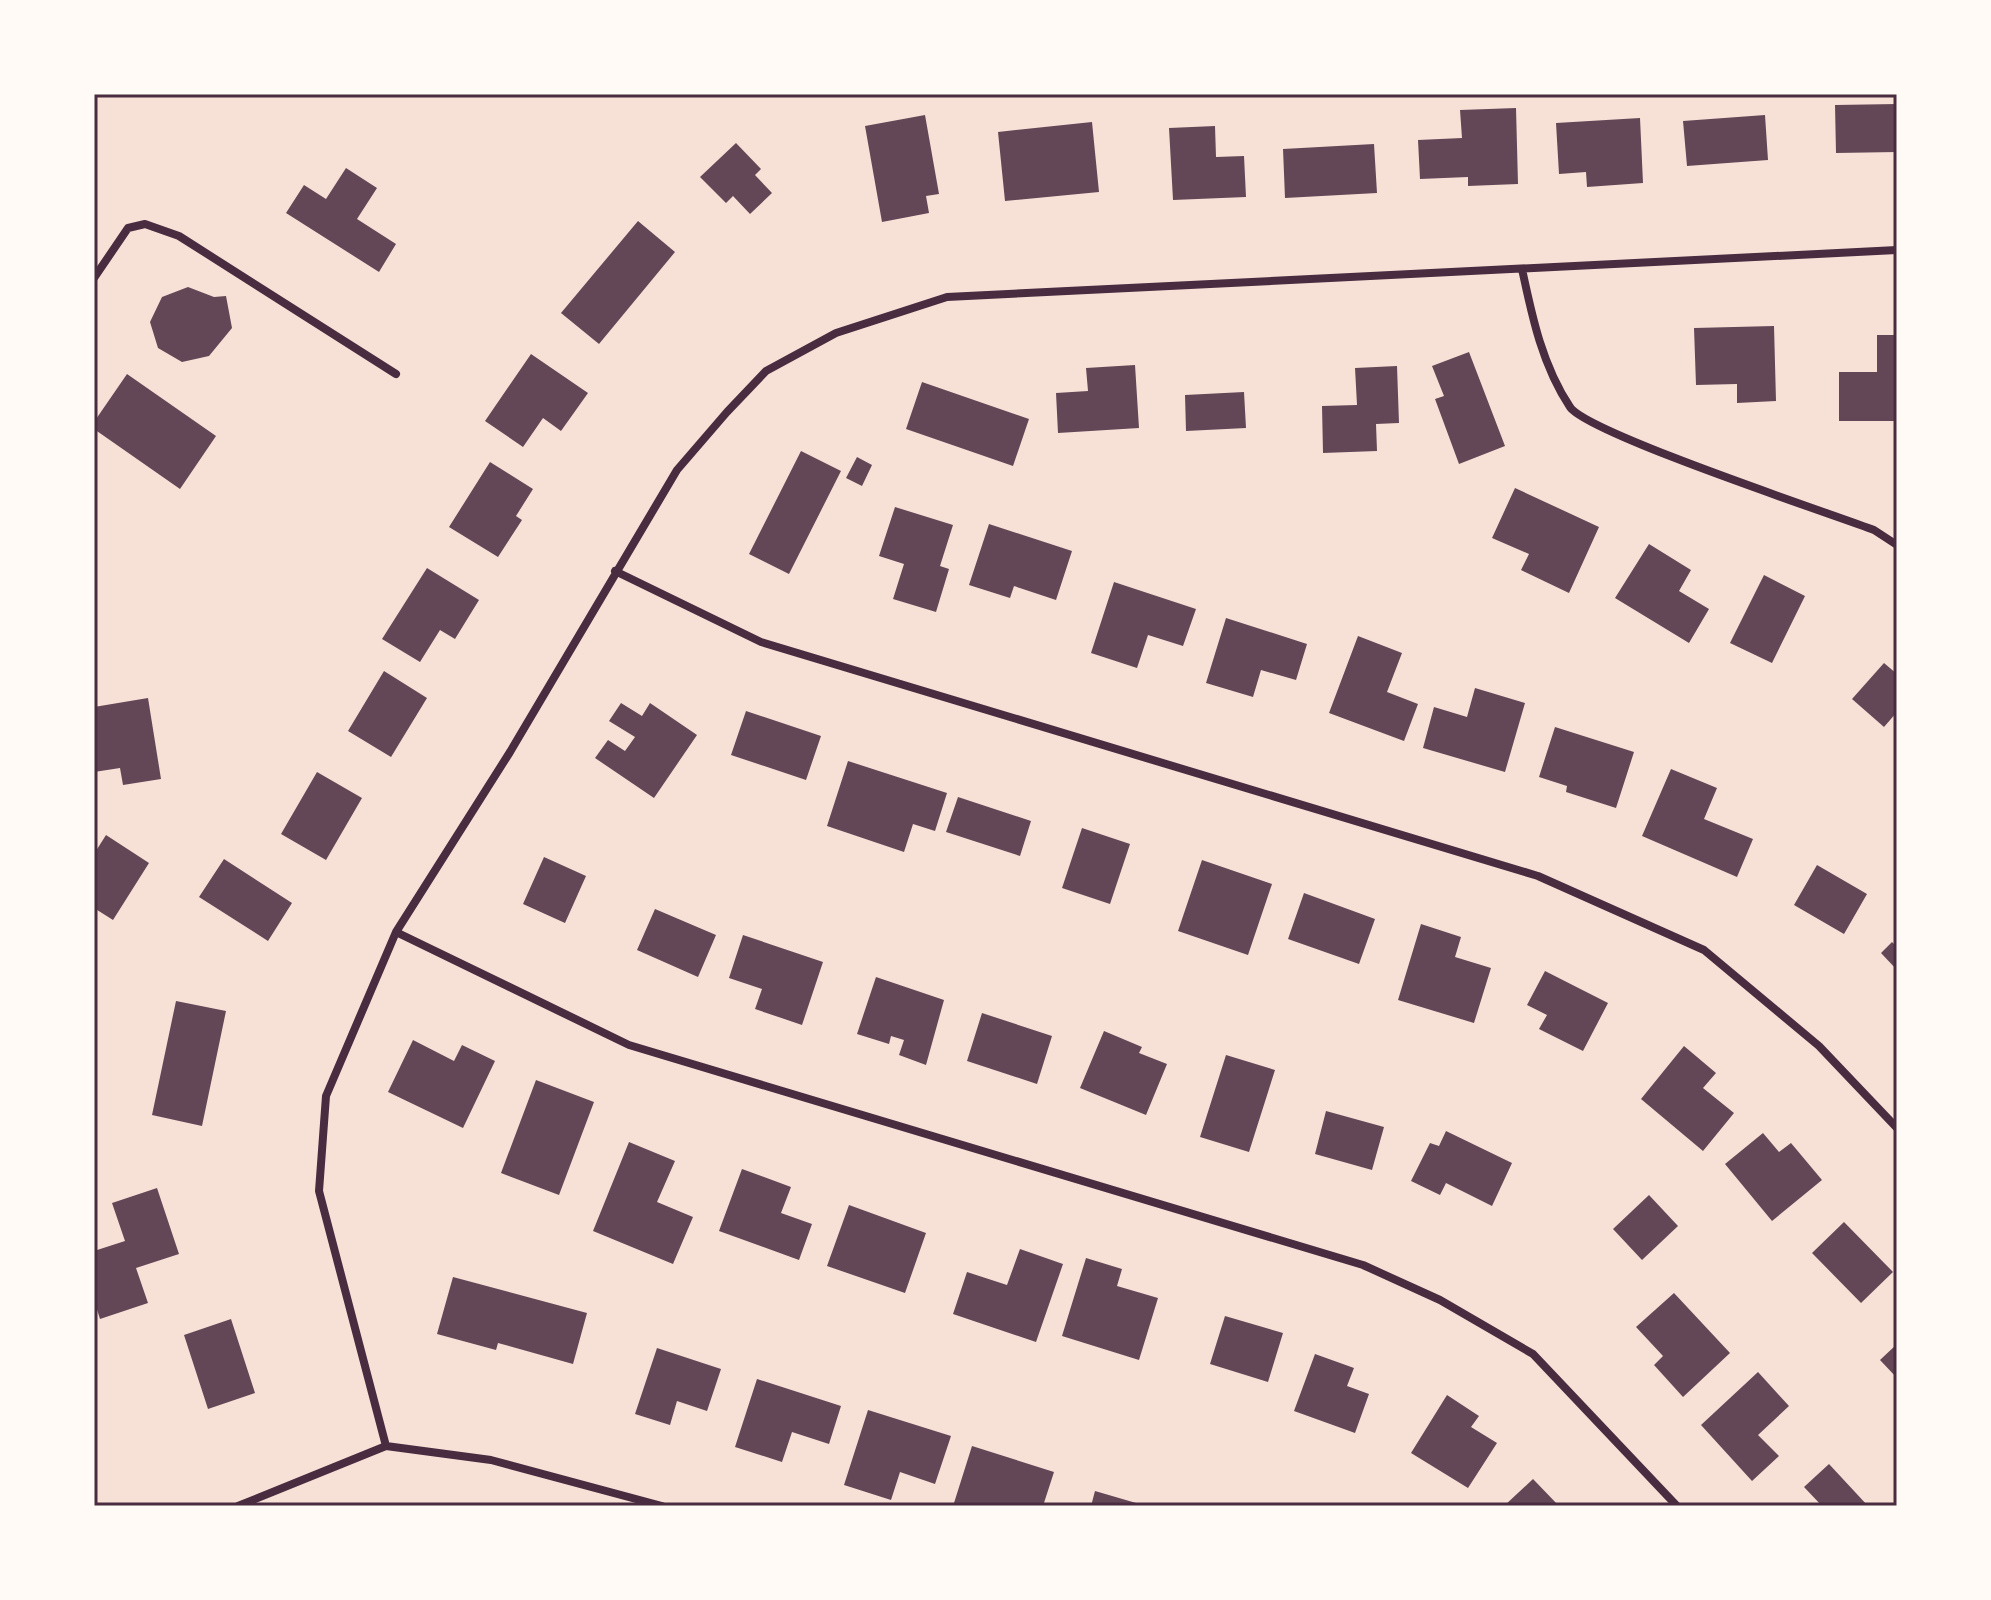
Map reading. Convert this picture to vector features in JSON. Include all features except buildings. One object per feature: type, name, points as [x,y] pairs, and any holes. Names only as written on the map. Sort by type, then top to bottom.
[{"type":"street","points":[[94,278],[128,228],[145,224],[179,236],[396,374]]},
{"type":"street","points":[[386,1446],[337,1269],[319,1191],[326,1096],[396,932],[510,752],[615,571],[677,470],[766,371],[836,333],[947,297],[1897,250]]},
{"type":"street","points":[[1522,269],[1537,338],[1571,410],[1620,436],[1874,530],[1897,545]]},
{"type":"street","points":[[615,571],[761,642],[1538,876],[1704,950],[1819,1046],[1897,1128]]},
{"type":"street","points":[[396,932],[629,1045],[1363,1265],[1440,1300],[1533,1354],[1677,1506]]},
{"type":"street","points":[[238,1506],[386,1446],[491,1460],[662,1506]]}]
